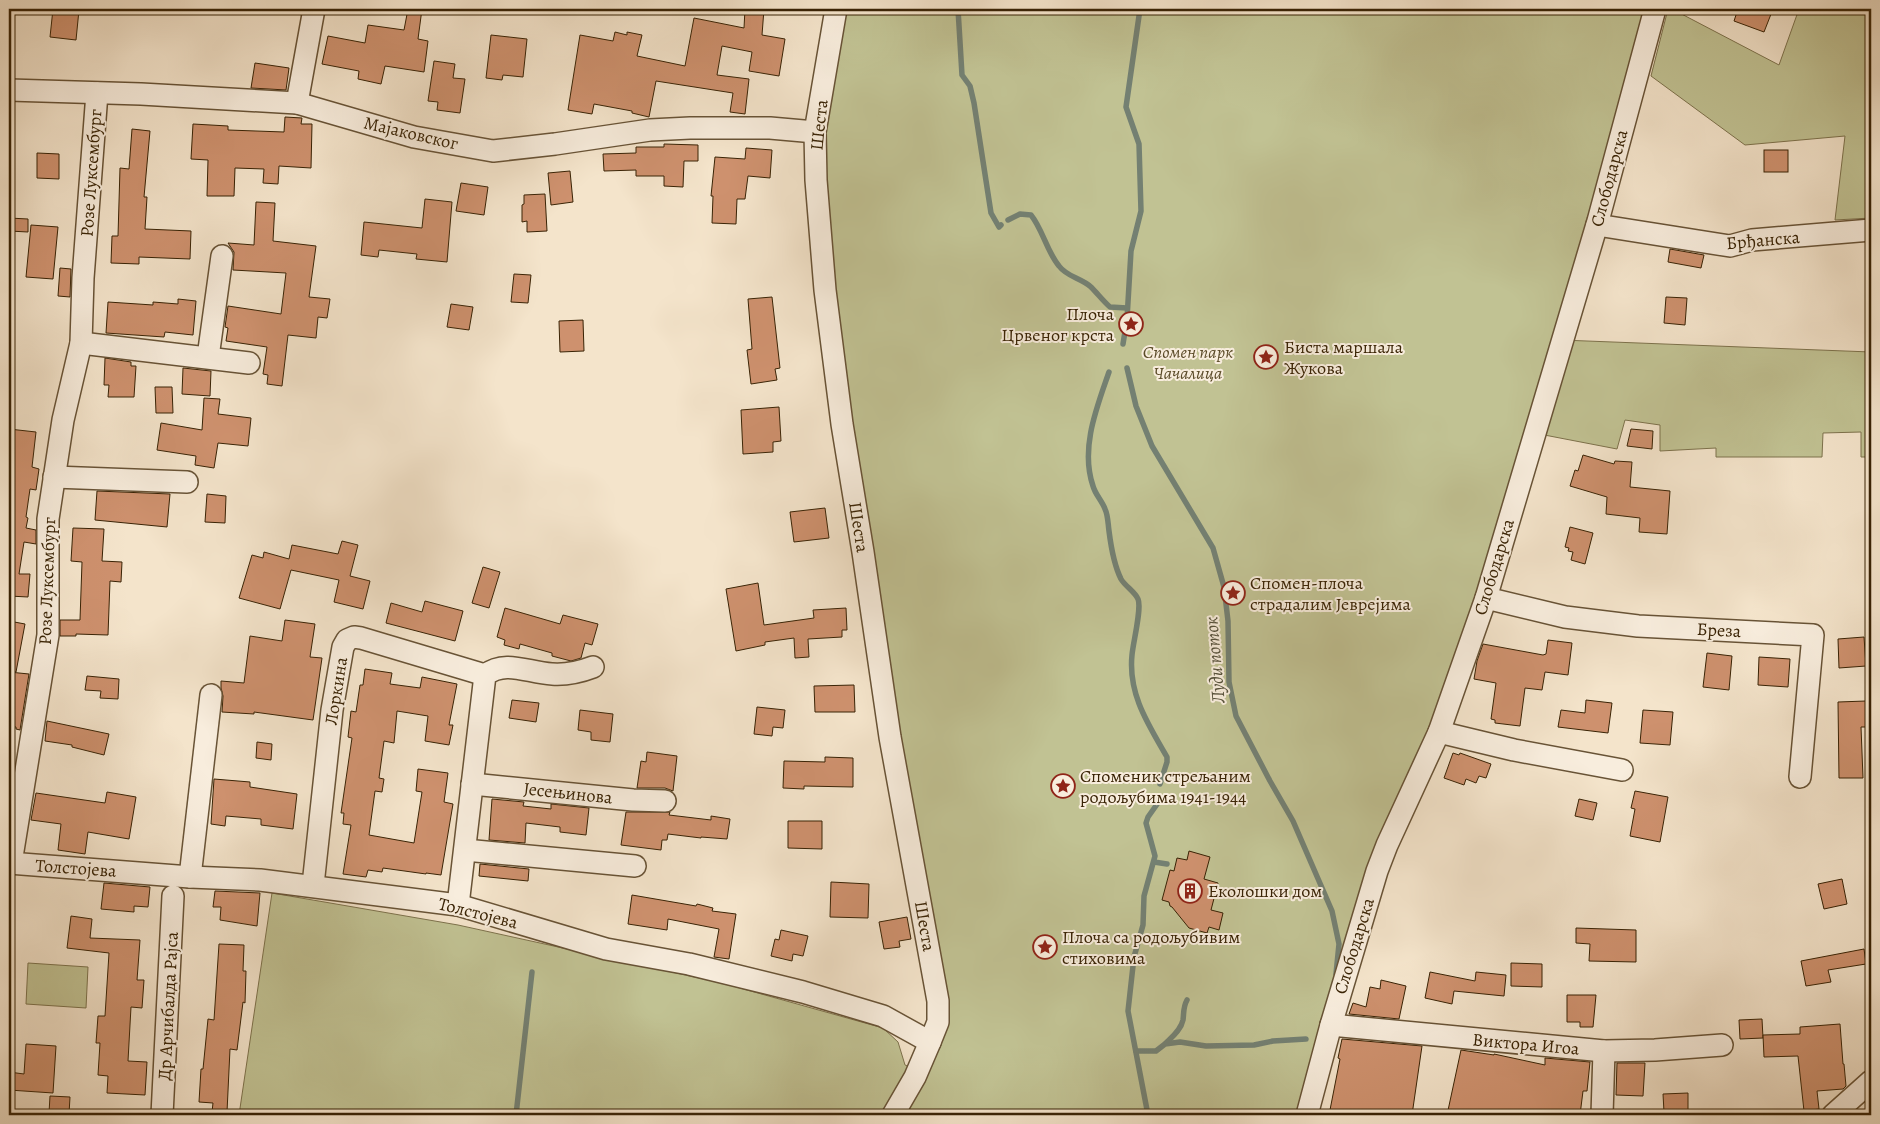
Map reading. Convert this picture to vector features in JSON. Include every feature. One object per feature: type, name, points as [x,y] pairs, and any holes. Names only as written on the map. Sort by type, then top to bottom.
[{"type":"street","points":[[297,103],[314,9]]},
{"type":"street","name":"Шеста","points":[[836,9],[815,132],[816,180],[825,290],[842,424],[890,737],[938,1001],[938,1022],[915,1077],[893,1115]]},
{"type":"street","name":"Слободарска","points":[[1307,1115],[1331,1025],[1377,871],[1439,732],[1486,598],[1597,225],[1655,9]]},
{"type":"street","name":"Мајаковског","points":[[9,90],[141,94],[297,103],[414,137],[493,152],[650,130],[770,128],[815,132]]},
{"type":"street","name":"Розе Луксембург","points":[[10,863],[48,635],[48,519],[63,420],[81,343],[83,278],[97,93]]},
{"type":"street","name":"Брђанска","points":[[1597,225],[1730,246],[1752,240],[1871,230]]},
{"type":"street","points":[[208,357],[222,256]]},
{"type":"street","points":[[81,343],[249,363]]},
{"type":"street","points":[[54,477],[187,482]]},
{"type":"street","name":"Бреза","points":[[1486,598],[1566,617],[1638,626],[1813,635],[1800,777]]},
{"type":"street","name":"Лоркина","points":[[313,886],[332,710],[343,648],[347,640],[354,637],[361,638],[485,675]]},
{"type":"street","points":[[458,905],[485,675],[501,666],[564,675],[593,667]]},
{"type":"street","points":[[190,877],[211,695]]},
{"type":"street","points":[[1439,732],[1514,750],[1622,770]]},
{"type":"street","name":"Јесењинова","points":[[472,784],[633,800],[665,801]]},
{"type":"street","points":[[465,850],[635,866]]},
{"type":"street","name":"Толстојева","points":[[10,863],[190,877],[260,880],[458,905],[606,949],[689,964],[803,992],[883,1016],[930,1042]]},
{"type":"street","name":"Др Арчибалда Рајса","points":[[162,1115],[173,896]]},
{"type":"street","name":"Виктора Игоа","points":[[1331,1025],[1604,1051],[1655,1050],[1722,1045]]},
{"type":"street","points":[[1602,1115],[1604,1051]]},
{"type":"street","points":[[1840,1113],[1871,1081]]},
{"type":"green space","name":"Спомен парк Чачалица","points":[[836,9],[1655,9],[1561,340],[1871,352],[1871,457],[1861,457],[1861,432],[1823,433],[1822,457],[1716,457],[1716,448],[1660,451],[1660,425],[1625,420],[1617,449],[1534,433],[1486,598],[1387,845],[1307,1115],[239,1115],[272,893],[458,925],[722,983],[883,1028],[898,1042],[905,1065],[917,1070],[938,1022],[816,180]]},
{"type":"green space","points":[[1668,9],[1672,9],[1779,65],[1799,9],[1871,9],[1871,218],[1835,220],[1845,136],[1745,145],[1651,76]]},
{"type":"green space","points":[[28,963],[88,967],[86,1008],[26,1004]]},
{"type":"building","points":[[53,9],[79,10],[76,40],[50,37]]},
{"type":"building","points":[[408,9],[422,9],[418,39],[428,41],[424,72],[385,66],[381,84],[358,79],[359,71],[322,64],[328,36],[365,43],[368,25],[404,30]]},
{"type":"building","points":[[745,9],[764,9],[762,35],[785,39],[779,76],[749,71],[752,52],[722,46],[717,75],[749,79],[745,114],[730,112],[733,93],[656,81],[649,117],[632,113],[632,111],[594,104],[592,114],[568,110],[580,35],[613,41],[615,32],[627,35],[627,32],[642,35],[637,56],[685,66],[694,18],[744,28]]},
{"type":"building","points":[[1738,9],[1773,9],[1764,32],[1734,21]]},
{"type":"building","points":[[491,35],[527,39],[523,77],[503,75],[502,80],[486,78]]},
{"type":"building","points":[[434,61],[455,64],[453,78],[465,79],[460,113],[437,110],[438,102],[428,101]]},
{"type":"building","points":[[255,63],[289,68],[286,90],[251,88]]},
{"type":"building","points":[[285,117],[302,118],[301,124],[312,124],[311,168],[279,166],[278,184],[263,183],[264,169],[235,168],[234,196],[207,196],[208,160],[191,159],[193,124],[228,126],[228,130],[284,132]]},
{"type":"building","points":[[132,129],[150,131],[144,197],[147,197],[145,229],[191,231],[190,259],[139,257],[139,264],[111,263],[112,236],[118,236],[120,168],[129,169]]},
{"type":"building","points":[[664,144],[698,145],[698,161],[684,161],[683,187],[664,186],[664,176],[636,176],[636,170],[604,171],[603,154],[636,153],[636,147],[664,147]]},
{"type":"building","points":[[746,148],[772,150],[770,178],[748,176],[745,199],[737,199],[736,224],[712,223],[713,196],[711,196],[715,157],[745,159]]},
{"type":"building","points":[[1764,150],[1788,150],[1788,172],[1764,172]]},
{"type":"building","points":[[37,153],[59,154],[59,179],[37,178]]},
{"type":"building","points":[[570,171],[573,202],[551,205],[548,173]]},
{"type":"building","points":[[461,183],[488,187],[484,215],[456,211]]},
{"type":"building","points":[[545,194],[547,231],[527,232],[527,221],[522,222],[524,195]]},
{"type":"building","points":[[425,199],[452,202],[447,262],[416,259],[417,254],[379,250],[378,257],[361,255],[364,222],[422,228]]},
{"type":"building","points":[[256,202],[275,203],[273,241],[316,246],[309,297],[330,299],[327,318],[318,317],[316,338],[288,335],[282,386],[267,384],[268,375],[263,374],[267,347],[226,341],[228,328],[225,327],[228,306],[281,314],[286,273],[233,270],[234,252],[228,243],[254,245]]},
{"type":"building","points":[[9,218],[28,219],[28,232],[9,231]]},
{"type":"building","points":[[31,225],[58,227],[53,279],[26,277]]},
{"type":"building","points":[[1670,249],[1704,255],[1701,268],[1668,262]]},
{"type":"building","points":[[60,268],[71,269],[70,297],[58,296]]},
{"type":"building","points":[[514,274],[531,275],[528,303],[511,302]]},
{"type":"building","points":[[772,297],[780,368],[775,369],[777,380],[751,384],[747,350],[752,349],[748,299]]},
{"type":"building","points":[[1666,297],[1687,298],[1685,325],[1664,323]]},
{"type":"building","points":[[178,299],[196,301],[193,335],[165,332],[164,337],[106,333],[108,302],[153,305],[153,302],[178,304]]},
{"type":"building","points":[[451,304],[473,307],[469,330],[447,327]]},
{"type":"building","points":[[583,320],[584,351],[560,352],[559,321]]},
{"type":"building","points":[[105,358],[131,362],[131,366],[136,366],[134,397],[108,397],[109,385],[104,385]]},
{"type":"building","points":[[183,368],[211,371],[210,396],[182,394]]},
{"type":"building","points":[[155,387],[172,387],[173,413],[156,413]]},
{"type":"building","points":[[204,398],[220,399],[218,414],[251,418],[248,446],[218,443],[214,468],[195,465],[196,456],[157,450],[161,423],[202,430]]},
{"type":"building","points":[[779,407],[781,441],[773,442],[773,452],[743,454],[741,410]]},
{"type":"building","points":[[9,429],[36,432],[32,467],[39,469],[36,490],[30,489],[26,528],[36,530],[36,544],[24,542],[19,574],[30,574],[28,597],[9,596],[9,478],[12,456],[9,456]]},
{"type":"building","points":[[1631,429],[1653,431],[1652,449],[1627,446]]},
{"type":"building","points":[[1583,455],[1614,464],[1615,461],[1632,462],[1630,487],[1670,491],[1667,534],[1639,532],[1640,518],[1606,514],[1607,497],[1570,486],[1575,470],[1578,471]]},
{"type":"building","points":[[97,491],[170,494],[167,527],[95,520]]},
{"type":"building","points":[[207,494],[226,496],[225,523],[205,522]]},
{"type":"building","points":[[825,508],[829,538],[794,542],[790,512]]},
{"type":"building","points":[[1570,527],[1593,533],[1585,564],[1571,560],[1573,552],[1568,551],[1569,548],[1565,547]]},
{"type":"building","points":[[73,528],[104,529],[102,561],[122,562],[121,582],[110,581],[108,635],[76,634],[76,636],[60,636],[60,620],[80,620],[82,562],[71,561]]},
{"type":"building","points":[[342,541],[358,545],[350,576],[370,581],[363,609],[334,602],[339,580],[291,570],[280,609],[239,598],[252,555],[263,558],[264,552],[289,559],[292,545],[338,554]]},
{"type":"building","points":[[483,567],[500,572],[489,608],[472,603]]},
{"type":"building","points":[[758,583],[764,625],[814,618],[813,610],[846,608],[847,630],[842,630],[842,637],[808,639],[809,657],[795,658],[794,638],[765,642],[765,645],[736,651],[726,589]]},
{"type":"building","points":[[425,601],[463,611],[455,641],[386,623],[391,603],[422,612]]},
{"type":"building","points":[[505,608],[560,624],[563,615],[598,624],[592,645],[585,643],[581,658],[571,661],[552,656],[552,653],[520,644],[519,649],[504,645],[505,640],[497,637]]},
{"type":"building","points":[[285,620],[315,624],[310,657],[322,658],[313,720],[254,712],[254,714],[222,712],[223,696],[221,681],[244,683],[250,636],[282,641]]},
{"type":"building","points":[[9,621],[25,624],[16,672],[9,671]]},
{"type":"building","points":[[1864,637],[1866,666],[1839,668],[1838,639]]},
{"type":"building","points":[[1548,640],[1572,643],[1568,675],[1545,672],[1542,690],[1525,688],[1520,726],[1495,723],[1495,720],[1491,719],[1496,683],[1474,679],[1477,661],[1483,644],[1543,655],[1546,654]]},
{"type":"building","points":[[1707,653],[1732,656],[1729,690],[1703,687]]},
{"type":"building","points":[[1759,657],[1790,659],[1788,687],[1758,685]]},
{"type":"building","points":[[365,669],[392,673],[390,684],[420,688],[422,677],[457,684],[449,725],[453,725],[449,745],[425,741],[428,716],[397,711],[394,743],[384,741],[379,778],[384,779],[382,792],[375,791],[369,835],[414,843],[422,792],[416,791],[418,769],[448,773],[444,802],[453,804],[441,875],[383,868],[382,872],[368,870],[366,877],[343,874],[351,825],[343,824],[344,813],[341,813],[352,738],[348,737],[351,711],[356,712],[360,685],[363,685]]},
{"type":"building","points":[[9,672],[29,674],[20,730],[9,726]]},
{"type":"building","points":[[87,676],[119,679],[118,699],[100,698],[101,691],[85,690]]},
{"type":"building","points":[[854,685],[855,712],[815,712],[814,686]]},
{"type":"building","points":[[512,700],[539,703],[536,722],[509,718]]},
{"type":"building","points":[[1586,700],[1612,703],[1608,733],[1558,727],[1561,710],[1585,713]]},
{"type":"building","points":[[1866,701],[1866,727],[1861,727],[1863,778],[1839,778],[1838,702]]},
{"type":"building","points":[[757,707],[785,710],[783,728],[773,727],[772,736],[754,734]]},
{"type":"building","points":[[580,710],[613,714],[610,742],[591,740],[591,732],[578,730]]},
{"type":"building","points":[[1643,710],[1673,712],[1670,745],[1640,743]]},
{"type":"building","points":[[47,721],[109,734],[104,755],[72,747],[72,745],[45,741]]},
{"type":"building","points":[[257,742],[272,744],[271,760],[256,758]]},
{"type":"building","points":[[647,752],[677,756],[673,791],[665,788],[637,788],[641,761],[646,762]]},
{"type":"building","points":[[1453,753],[1459,755],[1460,753],[1491,764],[1486,778],[1479,776],[1476,783],[1466,779],[1464,785],[1444,778]]},
{"type":"building","points":[[825,757],[853,758],[853,787],[804,786],[804,789],[783,788],[784,761],[825,762]]},
{"type":"building","points":[[214,779],[250,782],[250,787],[297,794],[293,829],[261,825],[261,819],[226,816],[225,826],[211,824]]},
{"type":"building","points":[[1635,791],[1668,797],[1660,842],[1630,836],[1635,809],[1631,808]]},
{"type":"building","points":[[107,792],[136,797],[129,839],[88,832],[85,854],[58,850],[61,824],[31,820],[36,793],[105,803]]},
{"type":"building","points":[[492,799],[524,802],[523,806],[551,809],[551,804],[589,808],[586,835],[560,832],[560,827],[526,823],[525,843],[489,840]]},
{"type":"building","points":[[1579,799],[1597,803],[1593,820],[1575,816]]},
{"type":"building","points":[[626,812],[670,812],[669,815],[711,820],[711,816],[730,819],[727,839],[668,834],[667,840],[662,840],[661,850],[621,845]]},
{"type":"building","points":[[788,821],[822,821],[822,849],[788,848]]},
{"type":"building","name":"Еколошки дом","points":[[1189,851],[1210,857],[1204,879],[1218,883],[1211,910],[1223,913],[1219,930],[1209,927],[1207,933],[1189,928],[1170,906],[1169,902],[1162,900],[1170,870],[1174,871],[1177,858],[1187,860]]},
{"type":"building","points":[[480,864],[529,869],[528,881],[479,876]]},
{"type":"building","points":[[1842,879],[1847,904],[1824,909],[1818,884]]},
{"type":"building","points":[[831,882],[869,884],[868,918],[830,917]]},
{"type":"building","points":[[104,883],[150,887],[148,907],[134,906],[134,912],[101,909]]},
{"type":"building","points":[[215,891],[260,893],[257,926],[220,920],[221,907],[213,907]]},
{"type":"building","points":[[632,895],[696,906],[697,904],[713,908],[712,911],[736,914],[729,959],[714,957],[719,929],[668,919],[667,930],[628,924]]},
{"type":"building","points":[[71,916],[92,919],[90,938],[140,940],[137,980],[144,980],[142,1008],[131,1007],[128,1061],[147,1062],[145,1095],[107,1093],[108,1076],[98,1075],[100,1043],[96,1043],[98,1016],[105,1016],[109,953],[67,948]]},
{"type":"building","points":[[907,917],[911,939],[899,941],[900,947],[884,949],[879,922]]},
{"type":"building","points":[[1576,928],[1636,930],[1636,962],[1589,961],[1590,944],[1576,943]]},
{"type":"building","points":[[781,930],[808,936],[803,956],[793,954],[792,961],[771,956],[775,939],[779,940]]},
{"type":"building","points":[[219,944],[244,945],[243,971],[246,971],[245,1003],[243,1002],[237,1050],[230,1049],[227,1112],[212,1112],[213,1103],[199,1102],[201,1069],[203,1069],[208,1019],[214,1020]]},
{"type":"building","points":[[1864,949],[1866,964],[1828,970],[1831,982],[1806,986],[1801,961]]},
{"type":"building","points":[[1511,963],[1542,964],[1542,987],[1511,986]]},
{"type":"building","points":[[1430,972],[1475,981],[1476,972],[1506,975],[1504,996],[1454,991],[1452,1004],[1425,998]]},
{"type":"building","points":[[1381,980],[1406,986],[1399,1019],[1349,1014],[1353,1003],[1366,1007],[1370,987],[1380,989]]},
{"type":"building","points":[[1567,995],[1596,995],[1593,1027],[1580,1027],[1580,1022],[1567,1022]]},
{"type":"building","points":[[1762,1019],[1763,1038],[1740,1039],[1739,1020]]},
{"type":"building","points":[[1840,1024],[1846,1086],[1843,1089],[1817,1091],[1819,1109],[1804,1111],[1798,1056],[1764,1057],[1763,1035],[1800,1034],[1800,1027]]},
{"type":"building","points":[[1342,1039],[1422,1046],[1412,1115],[1329,1115]]},
{"type":"building","points":[[26,1044],[56,1046],[53,1093],[9,1090],[9,1072],[24,1074]]},
{"type":"building","points":[[1461,1050],[1494,1054],[1545,1065],[1545,1058],[1590,1062],[1587,1091],[1583,1091],[1580,1115],[1447,1115]]},
{"type":"building","points":[[1617,1063],[1645,1063],[1643,1096],[1616,1095]]},
{"type":"building","points":[[1688,1093],[1688,1111],[1664,1112],[1663,1094]]},
{"type":"building","points":[[50,1096],[70,1097],[69,1114],[49,1113]]},
{"type":"waterway","points":[[958,9],[962,75],[970,86],[974,103],[991,213],[999,227],[1001,225]]},
{"type":"waterway","points":[[1123,344],[1127,319],[1131,251],[1141,211],[1139,144],[1126,107],[1140,9]]},
{"type":"waterway","points":[[1008,220],[1020,214],[1031,215],[1062,270],[1091,287],[1110,307],[1127,308]]},
{"type":"waterway","name":"Луди поток","points":[[1127,368],[1136,406],[1152,446],[1213,548],[1224,587],[1228,621],[1229,682],[1236,716],[1293,821],[1332,911],[1339,944],[1336,974]]},
{"type":"waterway","points":[[1109,372],[1095,413],[1089,442],[1089,472],[1094,489],[1107,514],[1112,550],[1119,574],[1123,582],[1135,594],[1139,603],[1132,655],[1133,683],[1141,708],[1167,757],[1160,784]]},
{"type":"waterway","points":[[1148,1115],[1128,1011],[1134,957],[1143,925],[1144,896],[1155,856],[1146,823],[1160,800]]},
{"type":"waterway","points":[[1154,862],[1167,864]]},
{"type":"waterway","points":[[516,1115],[532,972]]},
{"type":"waterway","points":[[1166,1043],[1180,1027],[1187,1000]]},
{"type":"waterway","name":"Луди поток","points":[[1136,1051],[1156,1051],[1165,1044],[1180,1042],[1206,1046],[1254,1045],[1273,1041],[1306,1039]]},
{"type":"place","name":"Плоча Црвеног крста","points":[[1131,324]]},
{"type":"place","name":"Биста маршала Жукова","points":[[1266,357]]},
{"type":"place","name":"Спомен-плоча страдалим Јеврејима","points":[[1233,593]]},
{"type":"place","name":"Споменик стрељаним родољубима 1941-1944","points":[[1063,786]]},
{"type":"place","name":"Еколошки дом","points":[[1190,891]]},
{"type":"place","name":"Плоча са родољубивим стиховима","points":[[1045,947]]}]
